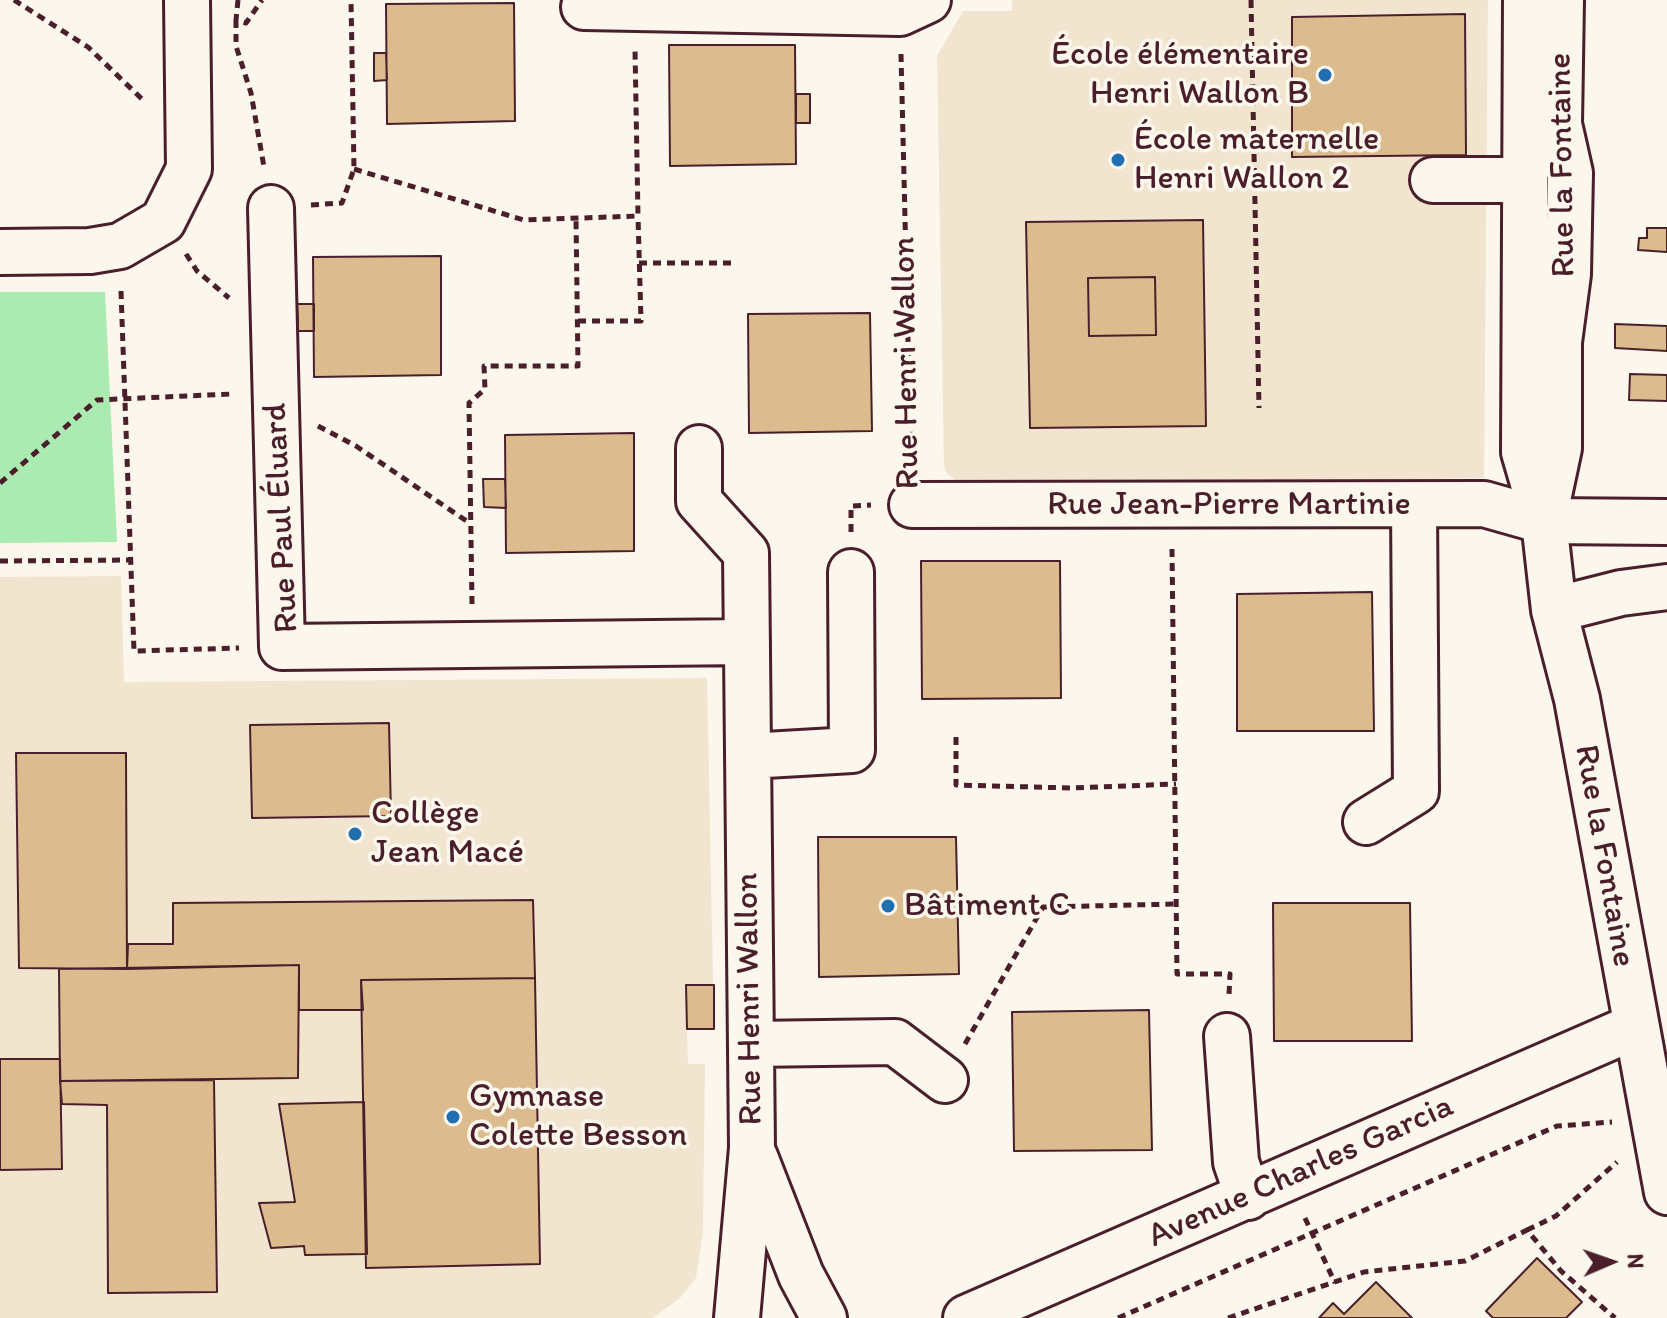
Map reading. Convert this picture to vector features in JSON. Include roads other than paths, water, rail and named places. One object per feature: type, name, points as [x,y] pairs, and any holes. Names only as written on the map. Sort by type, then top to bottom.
[{"type":"street","points":[[0,252],[90,251],[120,246],[163,221],[189,169],[187,0]]},
{"type":"street","name":"Rue la Fontaine","points":[[1526,0],[1524,452],[1544,521],[1554,610],[1577,699],[1667,1192]]},
{"type":"street","name":"Rue la Fontaine","points":[[1544,521],[1559,448],[1559,342],[1568,274],[1570,173],[1559,124],[1561,0]]},
{"type":"street","points":[[584,7],[914,7]]},
{"type":"street","points":[[1433,180],[1525,180]]},
{"type":"street","name":"Rue Paul Éluard","points":[[271,208],[282,647],[747,642]]},
{"type":"street","name":"Rue Henri Wallon","points":[[699,448],[699,501],[746,553],[752,1148],[737,1318]]},
{"type":"street","name":"Rue Jean-Pierre Martinie","points":[[912,505],[1484,504],[1544,521],[1667,522]]},
{"type":"street","points":[[1366,822],[1416,791],[1414,506]]},
{"type":"street","points":[[748,756],[852,750],[851,572]]},
{"type":"street","points":[[1554,610],[1621,593],[1667,587]]},
{"type":"street","name":"Avenue Charles Garcia","points":[[966,1318],[1636,1026]]},
{"type":"street","points":[[1227,1036],[1236,1162],[1265,1189]]},
{"type":"street","points":[[751,1044],[895,1042],[945,1080]]},
{"type":"street","name":"Rue Henri Wallon","points":[[752,1148],[801,1275],[824,1318]]},
{"type":"place","name":"École élémentaire Henri Wallon B","points":[[1325,75]]},
{"type":"place","name":"École maternelle Henri Wallon 2","points":[[1118,160]]},
{"type":"place","name":"Collège Jean Macé","points":[[355,834]]},
{"type":"place","name":"Bâtiment C","points":[[888,906]]},
{"type":"place","name":"Gymnase Colette Besson","points":[[453,1117]]}]
